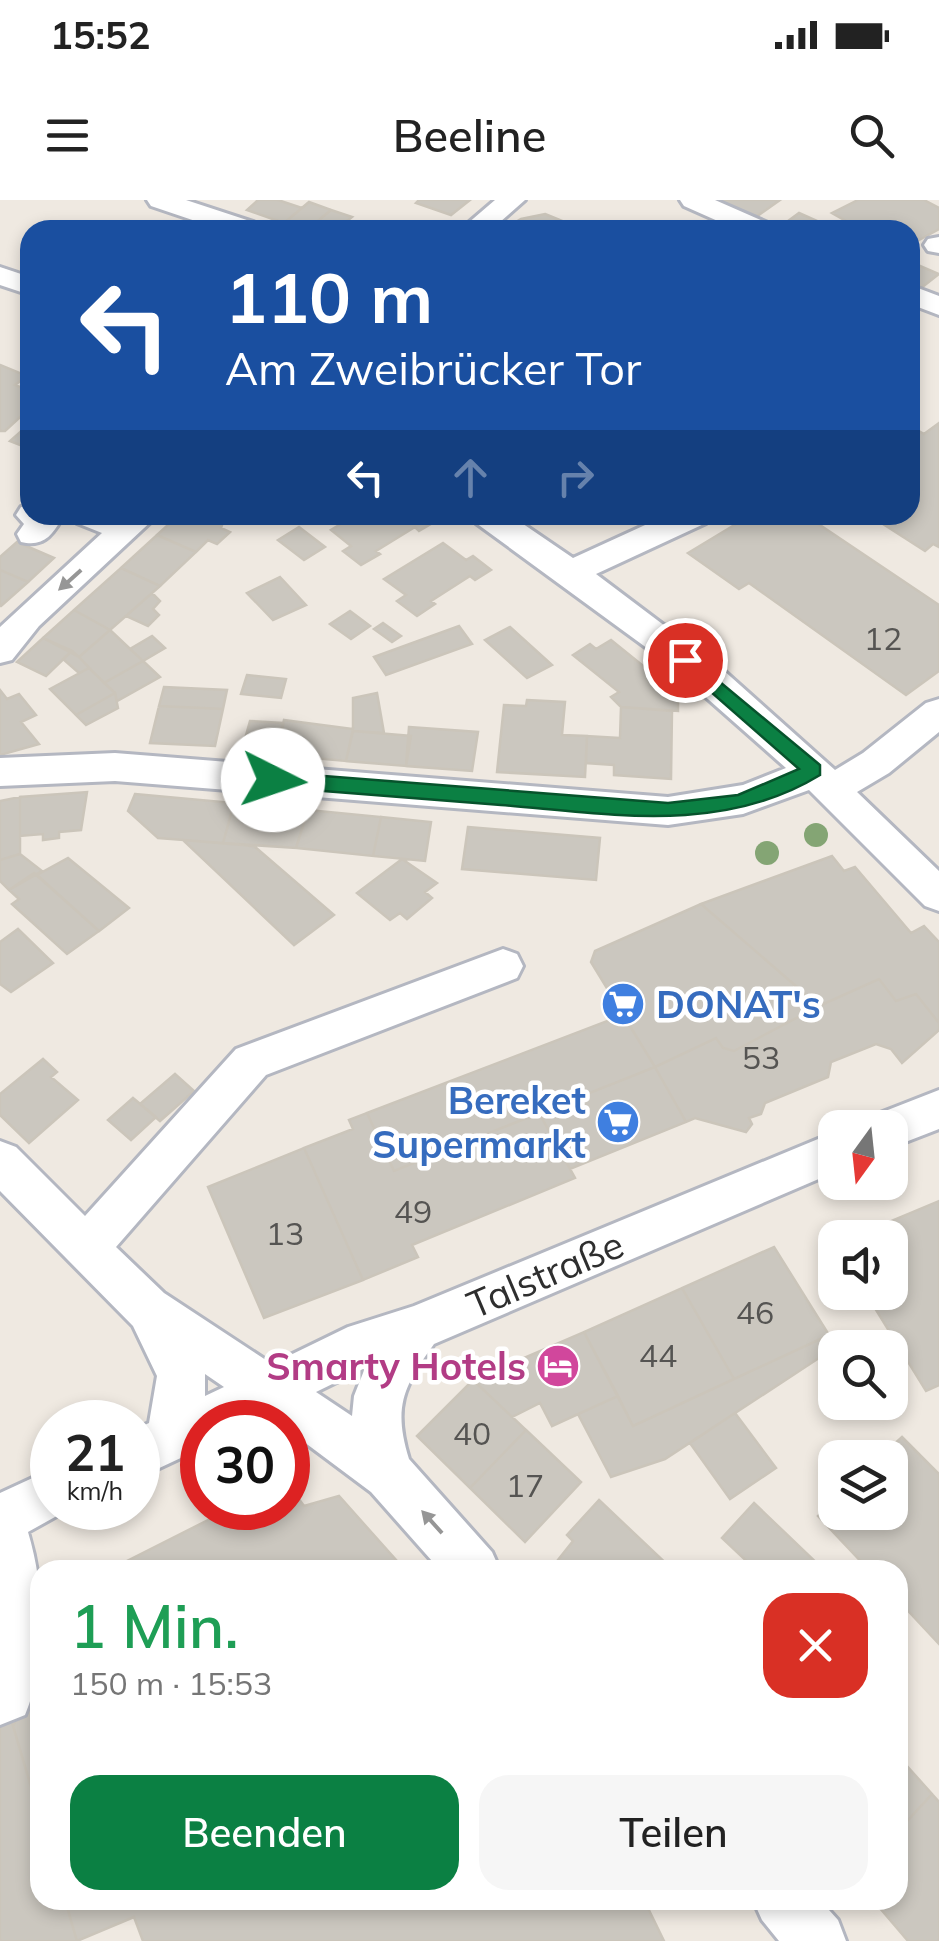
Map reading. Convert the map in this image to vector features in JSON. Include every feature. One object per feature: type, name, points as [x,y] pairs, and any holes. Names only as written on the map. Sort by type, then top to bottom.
[{"type":"street","points":[[160,200],[219,220]]},
{"type":"street","points":[[487,220],[512,200]]},
{"type":"street","points":[[693,200],[738,220]]},
{"type":"street","points":[[0,651],[27,618],[132,525]]},
{"type":"street","points":[[501,525],[740,704],[823,779],[939,896]]},
{"type":"street","points":[[570,573],[673,525]]},
{"type":"street","points":[[0,772],[116,768],[668,811],[740,802],[790,784],[876,764],[939,712]]},
{"type":"street","points":[[85,1249],[251,1062],[502,966]]},
{"type":"street","points":[[908,1122],[939,1109]]},
{"type":"street","name":"Talstraße","points":[[160,1443],[365,1343],[417,1328],[818,1159]]},
{"type":"street","points":[[0,1161],[147,1309],[389,1474],[465,1560]]},
{"type":"street","points":[[147,1309],[180,1358],[182,1374],[180,1408],[160,1436]]},
{"type":"street","points":[[389,1474],[374,1430],[380,1380],[417,1328]]},
{"type":"street","points":[[0,1698],[6,1696],[21,1598],[0,1522],[30,1506]]},
{"type":"street","points":[[790,1910],[816,1941]]},
{"type":"building","points":[[258,200],[278,200],[302,208],[288,220],[247,210]]},
{"type":"building","points":[[470,200],[451,215],[416,203]]},
{"type":"building","points":[[718,200],[780,200],[756,217]]},
{"type":"building","points":[[858,200],[924,200],[939,208],[939,229],[920,239],[920,220],[844,220],[832,213]]},
{"type":"building","points":[[309,202],[331,210],[319,220],[288,220]]},
{"type":"building","points":[[331,210],[352,217],[348,220],[319,220]]},
{"type":"building","points":[[799,213],[815,220],[790,220]]},
{"type":"building","points":[[545,214],[560,220],[519,220]]},
{"type":"building","points":[[920,266],[939,274],[921,288]]},
{"type":"building","points":[[0,365],[20,373],[20,381],[15,385],[20,387],[20,417],[0,431]]},
{"type":"building","points":[[939,423],[939,547],[933,544],[925,551],[885,525],[920,525],[920,432],[924,434]]},
{"type":"building","points":[[20,432],[20,445],[10,441]]},
{"type":"building","points":[[168,525],[222,525],[230,532],[217,544],[208,540],[196,552],[157,535]]},
{"type":"building","points":[[339,525],[429,525],[419,531],[415,527],[361,565],[343,551],[351,546],[331,530]]},
{"type":"building","points":[[734,525],[820,525],[939,605],[939,671],[906,695],[749,583],[739,589],[688,553]]},
{"type":"building","points":[[299,527],[325,547],[304,560],[278,540]]},
{"type":"building","points":[[157,535],[196,552],[160,586],[121,568]]},
{"type":"building","points":[[17,542],[54,558],[28,582],[0,570],[0,557]]},
{"type":"building","points":[[443,543],[466,560],[473,556],[491,570],[475,580],[470,576],[431,601],[435,604],[417,616],[397,601],[406,595],[384,579]]},
{"type":"building","points":[[121,568],[160,586],[110,630],[74,610]]},
{"type":"building","points":[[0,570],[28,582],[1,606],[0,606]]},
{"type":"building","points":[[280,577],[306,605],[273,620],[247,593]]},
{"type":"building","points":[[152,593],[160,601],[153,609],[159,615],[148,626],[126,616]]},
{"type":"building","points":[[74,610],[110,630],[79,657],[43,638]]},
{"type":"building","points":[[350,611],[370,626],[351,639],[330,624]]},
{"type":"building","points":[[383,623],[401,636],[392,642],[374,629]]},
{"type":"building","points":[[459,626],[472,644],[386,675],[374,657]]},
{"type":"building","points":[[510,627],[552,665],[527,678],[485,640]]},
{"type":"building","points":[[110,630],[143,661],[104,683],[79,657]]},
{"type":"building","points":[[152,636],[165,648],[143,661],[130,649]]},
{"type":"building","points":[[43,638],[72,651],[46,676],[17,662]]},
{"type":"building","points":[[611,640],[678,694],[678,711],[621,707],[611,697],[619,692],[573,655],[590,644],[596,649]]},
{"type":"building","points":[[72,651],[89,668],[79,673],[63,659]]},
{"type":"building","points":[[143,661],[160,677],[117,701],[115,693],[104,683]]},
{"type":"building","points":[[89,668],[115,693],[76,715],[50,689]]},
{"type":"building","points":[[247,675],[286,679],[281,698],[241,694]]},
{"type":"building","points":[[164,687],[227,690],[223,709],[159,706]]},
{"type":"building","points":[[0,690],[7,699],[19,694],[36,715],[21,722],[39,744],[0,755]]},
{"type":"building","points":[[115,693],[118,708],[86,725],[76,715]]},
{"type":"building","points":[[377,693],[384,733],[353,731],[353,698]]},
{"type":"building","points":[[527,700],[565,702],[562,735],[587,736],[585,777],[497,772],[504,705],[526,706]]},
{"type":"building","points":[[159,706],[223,709],[215,746],[150,743]]},
{"type":"building","points":[[621,707],[672,711],[671,779],[614,775],[614,765],[586,763],[587,736],[620,738]]},
{"type":"building","points":[[284,720],[353,729],[346,761],[277,755]]},
{"type":"building","points":[[250,721],[283,723],[277,755],[241,753]]},
{"type":"building","points":[[409,727],[478,732],[472,771],[406,766]]},
{"type":"building","points":[[353,731],[411,736],[406,766],[346,761]]},
{"type":"building","points":[[87,792],[81,830],[59,832],[59,838],[43,840],[43,834],[20,836],[20,797]]},
{"type":"building","points":[[135,794],[234,803],[223,843],[158,838],[128,811]]},
{"type":"building","points":[[20,797],[20,854],[0,860],[0,801]]},
{"type":"building","points":[[234,803],[308,810],[296,848],[223,843]]},
{"type":"building","points":[[308,810],[381,817],[373,856],[296,848]]},
{"type":"building","points":[[381,817],[431,822],[425,861],[373,856]]},
{"type":"building","points":[[468,827],[600,838],[596,880],[462,869]]},
{"type":"building","points":[[183,840],[254,846],[334,915],[294,945]]},
{"type":"building","points":[[20,854],[42,871],[9,890],[0,881],[0,860]]},
{"type":"building","points":[[832,856],[844,871],[855,867],[911,933],[924,926],[939,942],[939,1023],[916,994],[896,1001],[879,979],[819,1006],[701,904]]},
{"type":"building","points":[[68,858],[129,908],[99,931],[37,875]]},
{"type":"building","points":[[402,859],[437,883],[425,892],[432,898],[407,919],[400,913],[390,920],[357,893]]},
{"type":"building","points":[[34,873],[99,931],[67,954],[12,904],[19,899],[9,890]]},
{"type":"building","points":[[701,904],[819,1006],[734,1051],[723,1048],[716,1038],[655,1067],[591,962],[595,951]]},
{"type":"building","points":[[18,929],[53,963],[11,992],[0,984],[0,942]]},
{"type":"building","points":[[879,979],[896,1001],[916,994],[939,1023],[939,1030],[902,1063],[891,1049],[876,1044],[831,1062],[828,1077],[765,1103],[761,1114],[749,1118],[752,1124],[746,1132],[695,1118],[686,1122],[655,1067],[716,1038],[723,1048],[734,1051]]},
{"type":"building","points":[[623,1015],[655,1067],[394,1171],[367,1113]]},
{"type":"building","points":[[43,1059],[57,1072],[51,1077],[78,1100],[29,1143],[0,1115],[0,1094]]},
{"type":"building","points":[[655,1067],[686,1122],[570,1169],[539,1113]]},
{"type":"building","points":[[175,1074],[194,1091],[160,1121],[140,1104]]},
{"type":"building","points":[[133,1098],[156,1117],[131,1140],[108,1120]]},
{"type":"building","points":[[367,1113],[394,1171],[539,1113],[575,1178],[412,1245],[418,1257],[363,1280],[304,1148],[353,1129],[349,1120]]},
{"type":"building","points":[[304,1148],[363,1280],[264,1318],[208,1187]]},
{"type":"building","points":[[939,1201],[939,1385],[926,1391],[908,1362],[908,1330],[888,1330],[876,1310],[908,1310],[908,1220],[894,1220]]},
{"type":"building","points":[[774,1247],[826,1330],[818,1330],[818,1340],[734,1379],[682,1288]]},
{"type":"building","points":[[682,1288],[734,1379],[633,1426],[584,1332]]},
{"type":"building","points":[[584,1332],[618,1396],[552,1426],[540,1403],[512,1417],[473,1380]]},
{"type":"building","points":[[818,1340],[818,1359],[665,1459],[611,1477],[578,1414],[618,1396],[633,1426]]},
{"type":"building","points":[[473,1380],[526,1430],[470,1488],[417,1436]]},
{"type":"building","points":[[735,1413],[776,1468],[730,1499],[690,1443]]},
{"type":"building","points":[[526,1430],[581,1482],[525,1542],[470,1488]]},
{"type":"building","points":[[908,1443],[939,1474],[939,1644],[908,1611],[908,1560],[860,1560],[831,1530],[908,1530]]},
{"type":"building","points":[[339,1496],[396,1560],[129,1560],[188,1530],[310,1530],[310,1504]]},
{"type":"building","points":[[599,1500],[662,1560],[558,1560],[573,1541],[567,1535]]},
{"type":"building","points":[[754,1503],[814,1560],[745,1560],[722,1538]]},
{"type":"building","points":[[0,1682],[30,1783],[30,1910],[68,1910],[77,1941],[0,1941]]},
{"type":"building","points":[[30,1695],[30,1783],[13,1726]]},
{"type":"building","points":[[908,1767],[932,1794],[908,1820]]},
{"type":"building","points":[[932,1794],[939,1802],[939,1941],[908,1941],[882,1910],[908,1910],[908,1820]]},
{"type":"building","points":[[68,1910],[649,1910],[664,1941],[143,1941],[134,1917],[77,1941]]},
{"type":"place","name":"DONAT's","points":[[623,1004]]},
{"type":"place","name":"Bereket Supermarkt","points":[[618,1122]]},
{"type":"place","name":"Smarty Hotels","points":[[558,1366]]},
{"type":"route","points":[[273,780],[668,811],[740,802],[790,784],[813,770],[685,660]]}]
